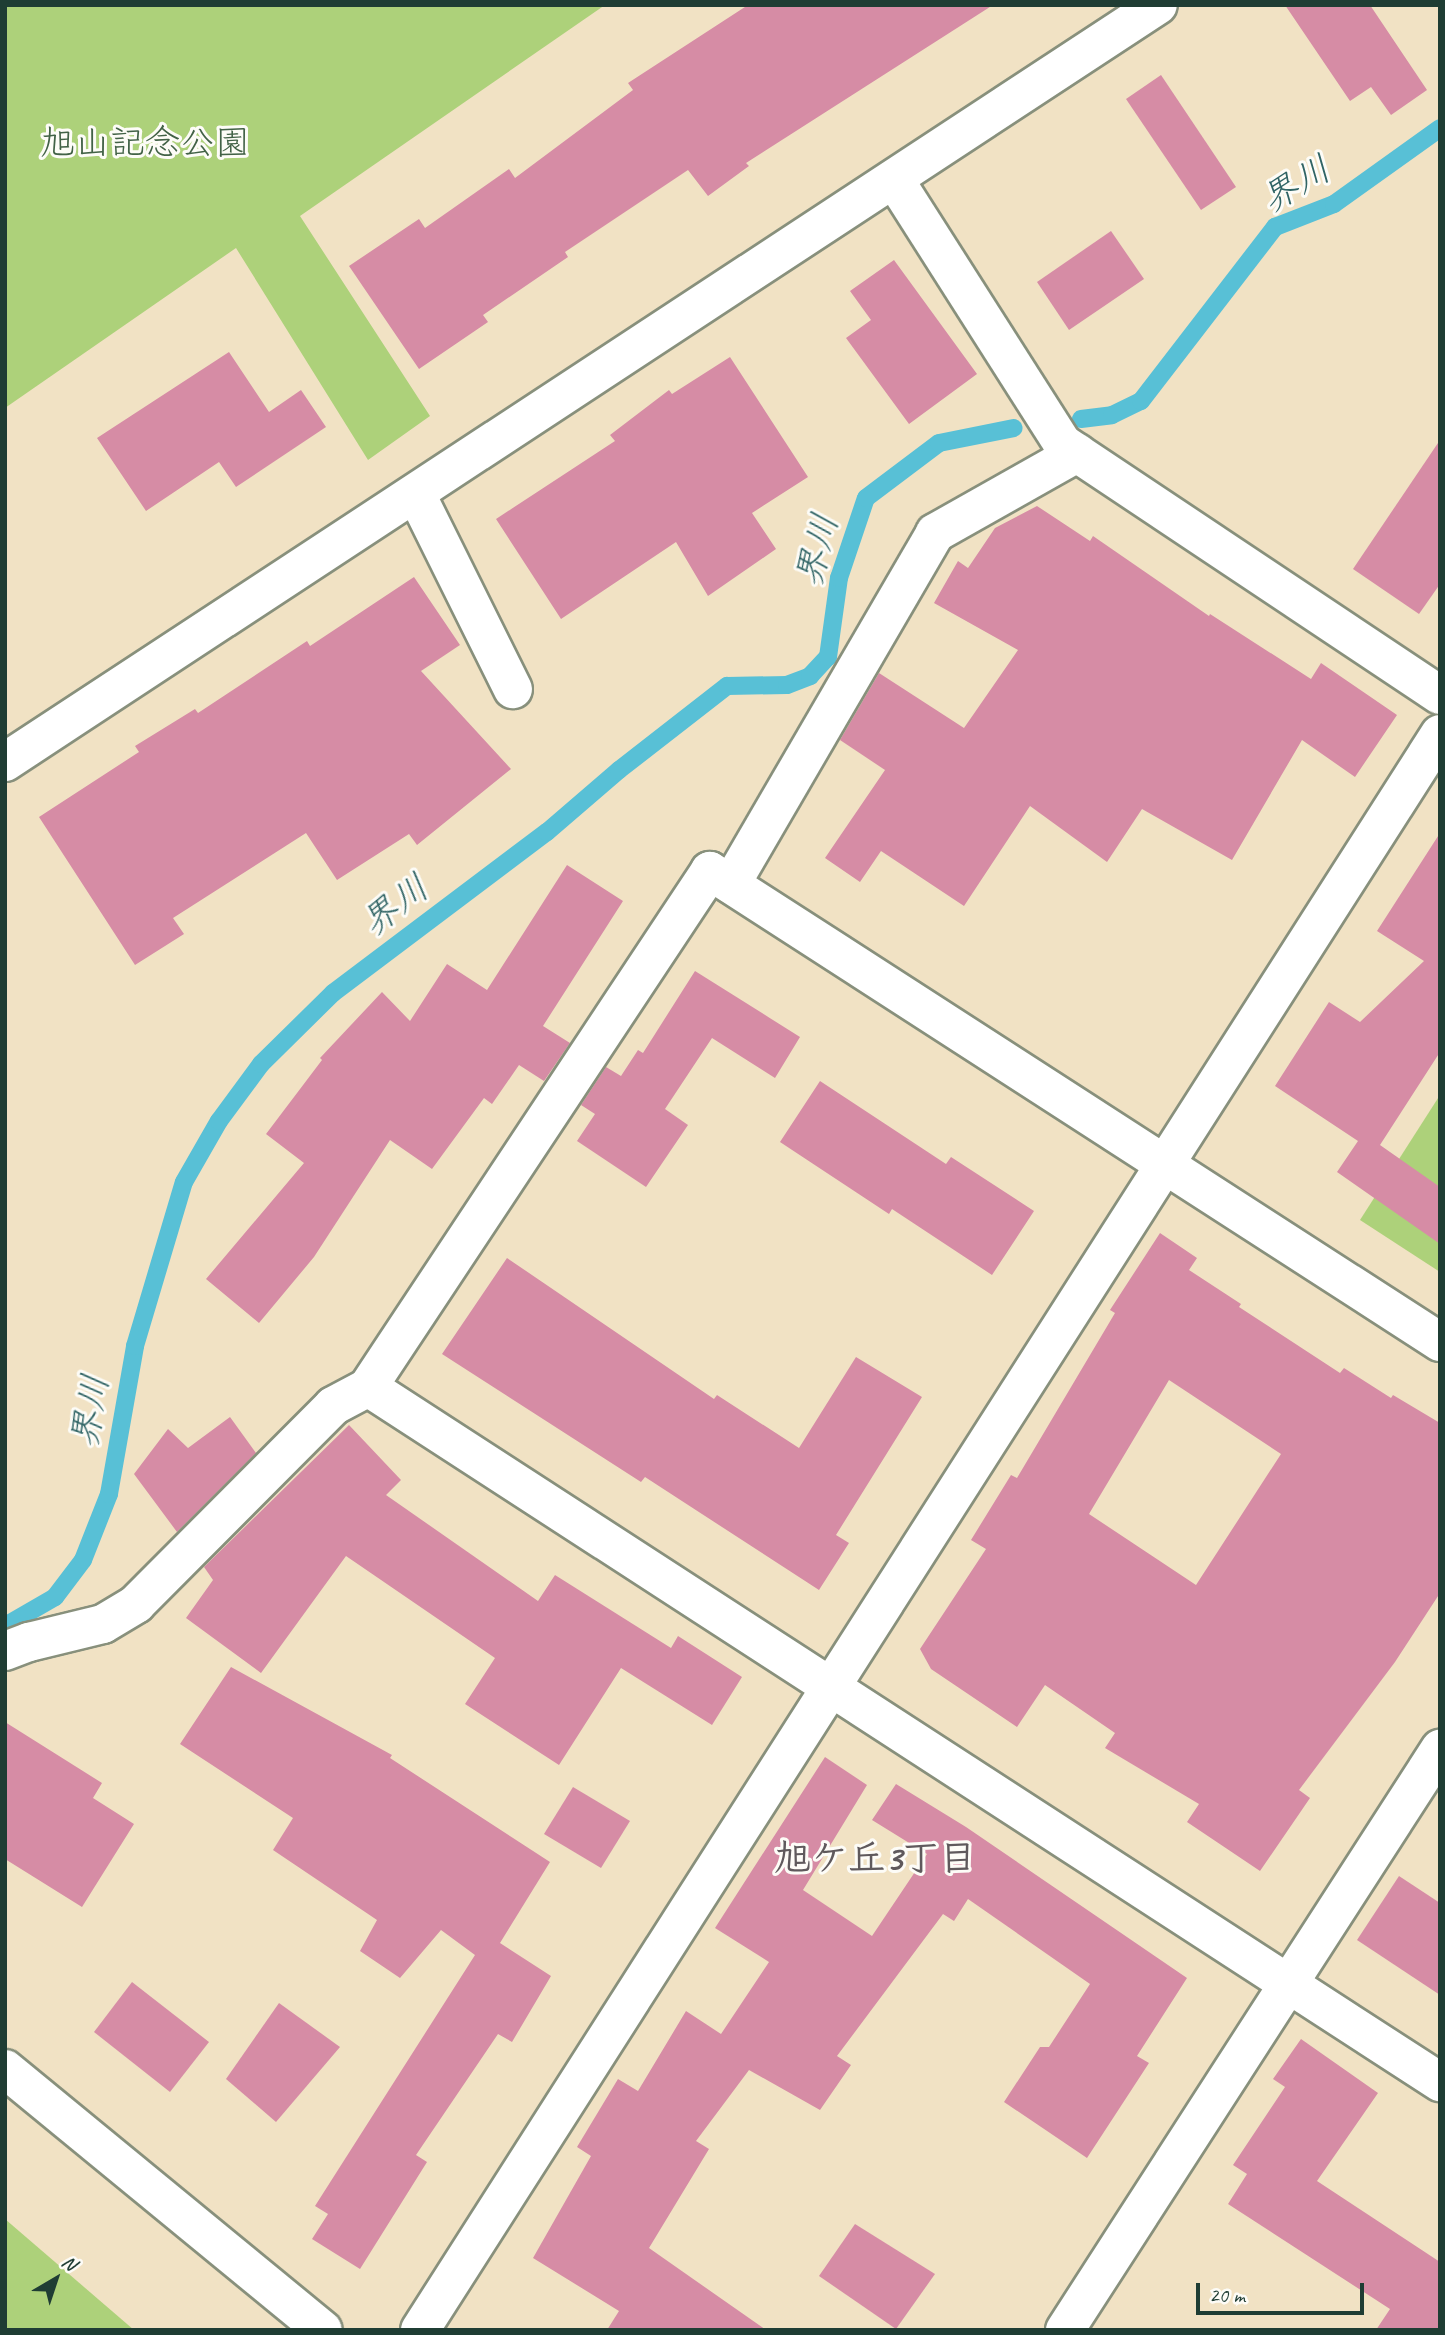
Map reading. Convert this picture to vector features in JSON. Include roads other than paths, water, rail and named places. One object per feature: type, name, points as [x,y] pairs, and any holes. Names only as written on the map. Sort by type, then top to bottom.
[{"type":"street","points":[[5,762],[1158,5]]},
{"type":"street","points":[[894,179],[1062,443],[1440,695]]},
{"type":"street","points":[[731,884],[935,533],[1077,453]]},
{"type":"street","points":[[416,494],[513,689]]},
{"type":"street","points":[[420,2330],[1440,734]]},
{"type":"street","points":[[5,1651],[103,1624],[136,1604],[333,1406],[368,1387],[710,871],[1440,1342]]},
{"type":"street","points":[[368,1387],[1440,2082]]},
{"type":"street","points":[[1065,2330],[1440,1749]]},
{"type":"street","points":[[5,2069],[323,2330]]},
{"type":"waterway","name":"界川","points":[[1081,419],[1112,415],[1141,401],[1275,227],[1334,204],[1440,128]]},
{"type":"waterway","name":"界川","points":[[5,1626],[55,1597],[83,1560],[109,1494],[135,1346],[184,1182],[219,1121],[261,1064],[333,993],[547,832],[619,770],[727,686],[787,685],[810,676],[828,657],[839,578],[866,498],[939,443],[1014,428]]},
{"type":"district","name":"旭ケ丘3丁目","points":[[875,1858]]},
{"type":"park label","name":"旭山記念公園","points":[[145,143]]}]
